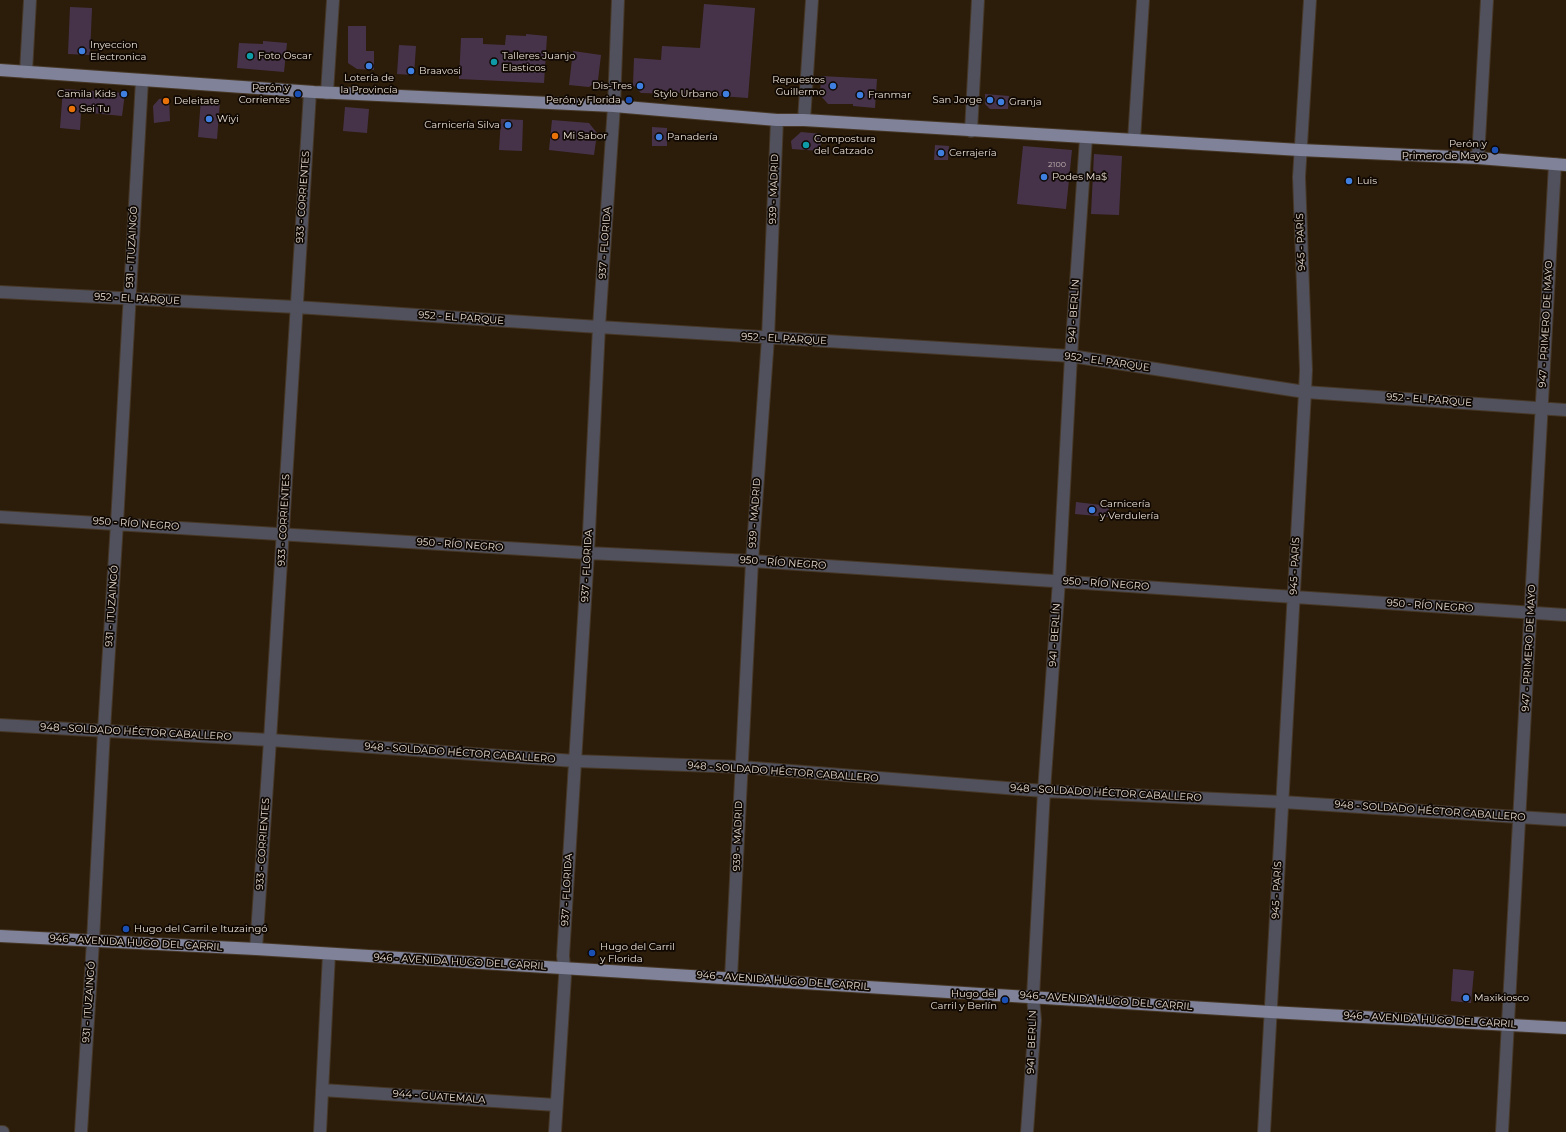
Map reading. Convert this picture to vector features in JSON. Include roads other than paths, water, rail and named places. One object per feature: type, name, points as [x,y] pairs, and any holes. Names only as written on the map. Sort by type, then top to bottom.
[{"type":"main road","points":[[0,70],[310,92],[614,106],[777,120],[804,120],[1086,138],[1478,158],[1560,164]]},
{"type":"main road","name":"946 - AVENIDA HUGO DEL CARRIL","points":[[0,936],[256,949],[1270,1012],[1566,1028]]},
{"type":"street","points":[[26,72],[30,0]]},
{"type":"street","points":[[327,93],[333,0]]},
{"type":"street","name":"937 - FLORIDA","points":[[555,1132],[588,553],[599,327],[614,106],[618,0]]},
{"type":"street","points":[[804,120],[812,0]]},
{"type":"street","points":[[971,131],[978,0]]},
{"type":"street","points":[[1134,140],[1143,0]]},
{"type":"street","name":"945 - PARÍS","points":[[1264,1132],[1306,370],[1300,150],[1310,0]]},
{"type":"street","points":[[1478,158],[1487,0]]},
{"type":"street","name":"931 - ITUZAINGÓ","points":[[81,1132],[142,80]]},
{"type":"street","name":"933 - CORRIENTES","points":[[256,949],[310,92]]},
{"type":"street","name":"939 - MADRID","points":[[731,978],[740,767],[752,561],[768,338],[777,120]]},
{"type":"street","name":"941 - BERLÍN","points":[[1027,1132],[1035,1020],[1033,997],[1044,791],[1059,580],[1071,356],[1086,138]]},
{"type":"street","name":"947 - PRIMERO DE MAYO","points":[[1502,1132],[1542,408],[1560,164]]},
{"type":"street","name":"952 - EL PARQUE","points":[[0,292],[296,307],[1071,356],[1305,392],[1566,410]]},
{"type":"street","name":"950 - RÍO NEGRO","points":[[0,516],[588,553],[752,561],[1059,580],[1566,615]]},
{"type":"street","name":"948 - SOLDADO HÉCTOR CABALLERO","points":[[0,725],[270,740],[575,761],[740,767],[1044,791],[1282,802],[1566,820]]},
{"type":"street","points":[[320,1132],[329,954]]},
{"type":"street","name":"944 - GUATEMALA","points":[[322,1090],[556,1104]]},
{"type":"place","name":"Inyeccion Electronica","points":[[82,51]]},
{"type":"place","name":"Foto Oscar","points":[[250,56]]},
{"type":"place","name":"Talleres Juanjo Elasticos","points":[[494,62]]},
{"type":"place","name":"Lotería de la Provincía","points":[[369,66]]},
{"type":"place","name":"Braavosi","points":[[411,71]]},
{"type":"place","name":"Dis-Tres","points":[[640,86]]},
{"type":"place","name":"Repuestos Guillermo","points":[[833,86]]},
{"type":"place","name":"Camila Kids","points":[[124,94]]},
{"type":"place","name":"Perón y Corrientes","points":[[298,94]]},
{"type":"place","name":"Stylo Urbano","points":[[726,94]]},
{"type":"place","name":"Franmar","points":[[860,95]]},
{"type":"place","name":"Perón y Florida","points":[[629,100]]},
{"type":"place","name":"San Jorge","points":[[990,100]]},
{"type":"place","name":"Deleitate","points":[[166,101]]},
{"type":"place","name":"Granja","points":[[1001,102]]},
{"type":"place","name":"Sei Tu","points":[[72,109]]},
{"type":"place","name":"Wiyi","points":[[209,119]]},
{"type":"place","name":"Carnicería Silva","points":[[508,125]]},
{"type":"place","name":"Mi Sabor","points":[[555,136]]},
{"type":"place","name":"Panadería","points":[[659,137]]},
{"type":"place","name":"Compostura del Catzado","points":[[806,145]]},
{"type":"place","name":"Perón y Primero de Mayo","points":[[1495,150]]},
{"type":"place","name":"Cerrajería","points":[[941,153]]},
{"type":"place","name":"Podes Ma$","points":[[1044,177]]},
{"type":"place","name":"Luis","points":[[1349,181]]},
{"type":"place","name":"Carnicería y Verdulería","points":[[1092,510]]},
{"type":"place","name":"Hugo del Carril e Ituzaingó","points":[[126,929]]},
{"type":"place","name":"Hugo del Carril y Florida","points":[[592,953]]},
{"type":"place","name":"Maxikiosco","points":[[1466,998]]},
{"type":"place","name":"Hugo del Carril y Berlín","points":[[1005,1000]]}]
